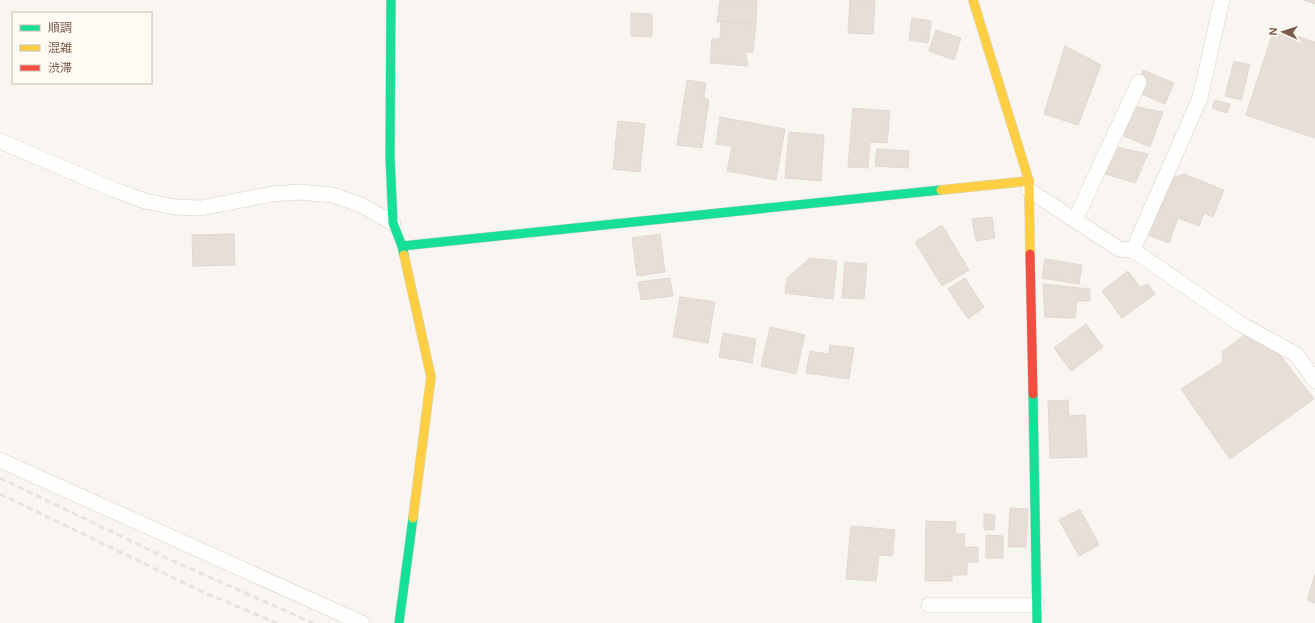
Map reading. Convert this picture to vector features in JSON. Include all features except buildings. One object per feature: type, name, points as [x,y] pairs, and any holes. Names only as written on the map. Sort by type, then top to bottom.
[{"type":"street","points":[[391,0],[390,156],[393,223],[402,246],[431,377],[398,623]]},
{"type":"street","points":[[973,0],[1029,186],[1037,623]]},
{"type":"street","points":[[1133,250],[1200,98],[1222,0]]},
{"type":"street","points":[[1075,220],[1139,82]]},
{"type":"street","points":[[0,141],[115,190],[145,200],[175,207],[201,208],[272,194],[298,192],[333,195],[362,205],[393,223]]},
{"type":"street","points":[[402,246],[1029,186],[1075,220],[1119,248],[1133,250],[1239,323],[1297,355],[1315,381]]},
{"type":"street","points":[[0,460],[362,623]]},
{"type":"street","points":[[929,604],[1037,605]]},
{"type":"railway","points":[[0,478],[162,556],[313,623]]},
{"type":"railway","points":[[0,494],[203,592],[277,623]]},
{"type":"traffic: fast","points":[[391,0],[390,156],[393,223],[404,255]]},
{"type":"traffic: fast","points":[[402,246],[941,190]]},
{"type":"traffic: fast","points":[[1033,394],[1037,623]]},
{"type":"traffic: fast","points":[[399,623],[413,518]]},
{"type":"traffic: slow","points":[[973,0],[1029,181],[1030,254]]},
{"type":"traffic: slow","points":[[941,190],[1029,181]]},
{"type":"traffic: slow","points":[[404,255],[431,377],[413,518]]},
{"type":"traffic: jam","points":[[1030,254],[1033,394]]}]
